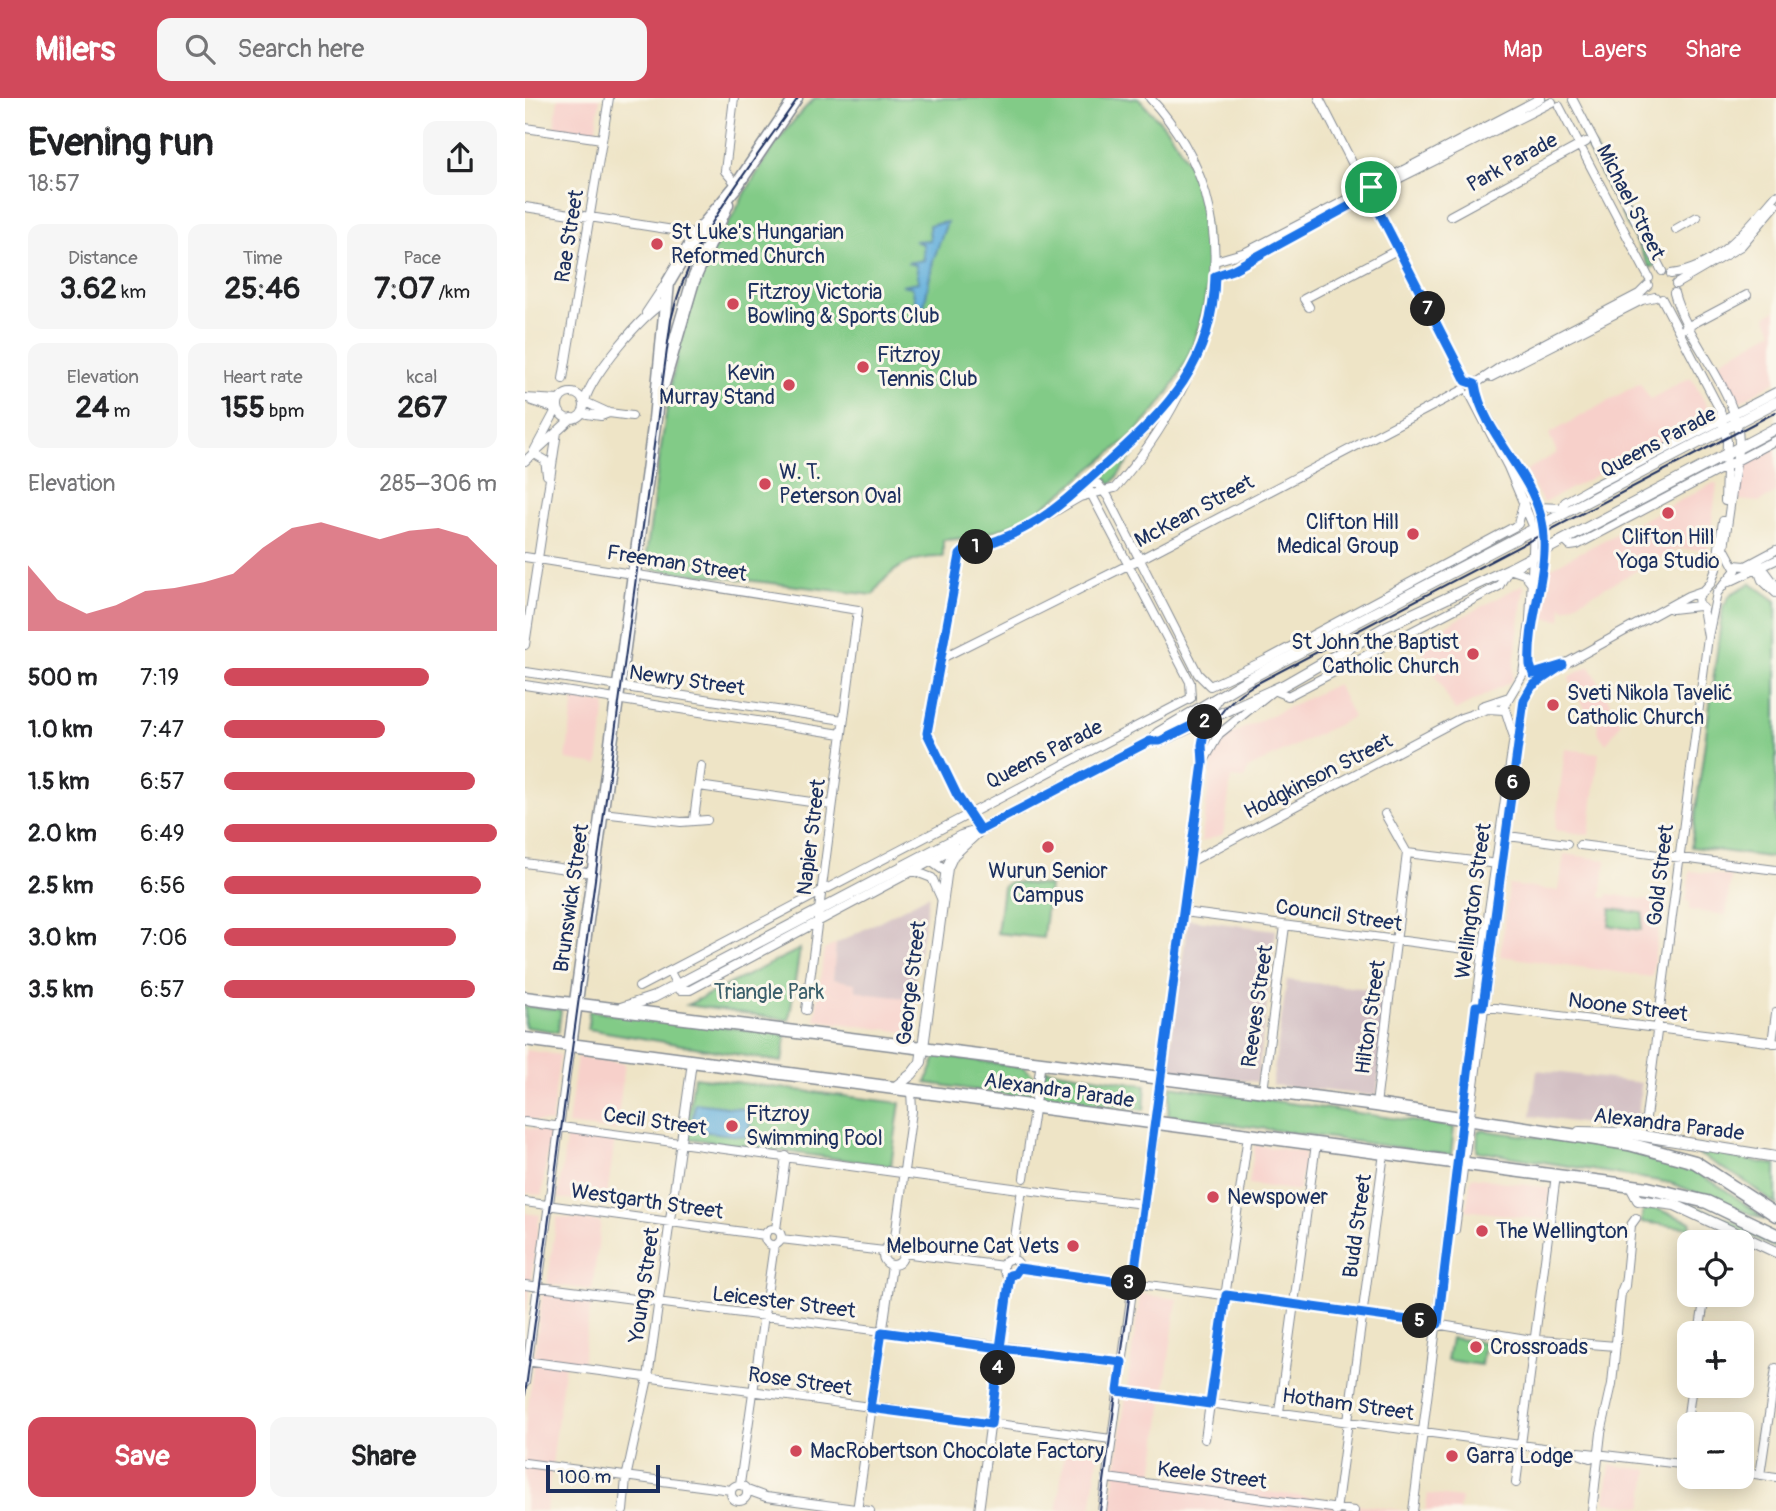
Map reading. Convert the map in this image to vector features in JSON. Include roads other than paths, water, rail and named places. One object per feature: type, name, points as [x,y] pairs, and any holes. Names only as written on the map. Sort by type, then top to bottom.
[{"type":"highway","points":[[737,185],[796,98]]},
{"type":"highway","name":"Brunswick Street","points":[[570,1046],[655,419],[665,302],[671,276],[698,232],[737,185]]},
{"type":"highway","name":"Brunswick Street","points":[[655,419],[693,281],[737,185]]},
{"type":"highway","name":"Alexandra Parade","points":[[525,998],[1041,1062],[1633,1140]]},
{"type":"highway","name":"Alexandra Parade","points":[[525,1040],[1630,1185],[1707,1202],[1776,1234]]},
{"type":"highway","points":[[1633,1140],[1695,1162],[1776,1215]]},
{"type":"main road","name":"Queens Parade","points":[[618,1009],[654,997],[771,941],[820,911],[911,868],[1150,741],[1158,733],[1222,695],[1774,398]]},
{"type":"main road","name":"Queens Parade","points":[[1150,741],[1160,741],[1273,690],[1387,626],[1509,569],[1731,458],[1738,448],[1776,428]]},
{"type":"main road","points":[[911,868],[932,861],[946,871],[951,857],[967,837]]},
{"type":"main road","name":"George Street","points":[[894,1088],[917,1069],[946,871]]},
{"type":"main road","name":"Alexandra Parade","points":[[1633,1140],[1654,1138],[1776,1157]]},
{"type":"main road","points":[[1630,1185],[1640,1201],[1675,1205],[1776,1252]]},
{"type":"street","name":"Rae Street","points":[[563,379],[609,98]]},
{"type":"street","points":[[734,98],[725,170],[737,185]]},
{"type":"street","points":[[967,837],[966,816],[927,733],[962,552],[1019,532],[1060,507],[1114,489],[1177,394],[1203,339],[1215,276],[1215,236],[1204,188],[1176,131],[1150,98]]},
{"type":"street","points":[[1319,98],[1397,250],[1537,507],[1543,551],[1529,674]]},
{"type":"street","points":[[1215,276],[1232,270],[1541,98]]},
{"type":"street","points":[[1216,261],[1246,252],[1553,102],[1574,99]]},
{"type":"street","name":"Michael Street","points":[[1574,99],[1592,139],[1675,288]]},
{"type":"street","name":"Michael Street","points":[[1553,102],[1581,145],[1658,298]]},
{"type":"street","points":[[525,128],[602,139]]},
{"type":"street","name":"Park Parade","points":[[1450,216],[1592,139]]},
{"type":"street","points":[[1666,272],[1686,270],[1736,242],[1776,195]]},
{"type":"street","points":[[1738,448],[1734,418],[1710,364],[1689,326],[1675,288],[1741,246],[1776,205]]},
{"type":"street","points":[[525,207],[712,236]]},
{"type":"street","points":[[1676,229],[1697,217]]},
{"type":"street","points":[[1309,307],[1304,299],[1397,250]]},
{"type":"street","name":"McKean Street","points":[[1472,387],[1506,364],[1639,294],[1649,282],[1666,272]]},
{"type":"street","points":[[637,327],[671,276]]},
{"type":"street","name":"McKean Street","points":[[940,659],[1139,560],[1642,300],[1658,298],[1675,288]]},
{"type":"street","points":[[1680,331],[1747,295]]},
{"type":"street","points":[[1658,298],[1680,331],[1700,369],[1724,424],[1731,458],[1724,548],[1733,563],[1735,574],[1719,591],[1714,603],[1701,607],[1669,609]]},
{"type":"street","points":[[525,461],[582,411],[597,377],[652,310],[665,302]]},
{"type":"street","points":[[1700,369],[1710,364]]},
{"type":"street","points":[[525,398],[559,400],[575,394],[597,377]]},
{"type":"street","points":[[1472,387],[1538,526],[1533,556],[1529,674]]},
{"type":"street","points":[[575,394],[585,402],[609,413],[632,416]]},
{"type":"street","points":[[1060,507],[1148,427],[1177,394]]},
{"type":"street","points":[[525,398],[556,409],[564,416],[574,416]]},
{"type":"street","points":[[533,453],[559,400]]},
{"type":"street","points":[[587,414],[601,416],[609,413]]},
{"type":"street","points":[[525,645],[557,432]]},
{"type":"street","name":"Queens Parade","points":[[1731,458],[1776,440]]},
{"type":"street","points":[[533,453],[545,460],[548,485]]},
{"type":"street","points":[[1701,607],[1698,599],[1712,582],[1716,568],[1725,505],[1725,466],[1731,458]]},
{"type":"street","name":"Queens Parade","points":[[1564,540],[1570,546],[1577,545],[1725,466]]},
{"type":"street","points":[[1085,482],[1098,484],[1105,492],[1172,626],[1201,678],[1213,686],[1511,529],[1518,524],[1524,501]]},
{"type":"street","points":[[1085,482],[1191,684],[1201,678]]},
{"type":"street","points":[[1537,507],[1560,512]]},
{"type":"street","points":[[1716,568],[1722,561],[1759,566],[1776,550]]},
{"type":"street","name":"Freeman Street","points":[[525,557],[823,604],[855,612]]},
{"type":"street","points":[[1727,583],[1776,560]]},
{"type":"street","points":[[1759,566],[1776,586]]},
{"type":"street","points":[[1759,566],[1776,593]]},
{"type":"street","points":[[1509,569],[1524,575],[1532,585]]},
{"type":"street","points":[[1532,686],[1563,665],[1669,609],[1688,596],[1705,590]]},
{"type":"street","name":"Gold Street","points":[[1633,1140],[1646,1117],[1714,603]]},
{"type":"street","name":"Gold Street","points":[[1701,607],[1708,637]]},
{"type":"street","name":"Napier Street","points":[[806,1010],[851,668],[855,612]]},
{"type":"street","points":[[1162,631],[1172,626]]},
{"type":"street","points":[[1506,712],[1510,697],[1529,674],[1563,665]]},
{"type":"street","points":[[525,671],[525,684]]},
{"type":"street","name":"Newry Street","points":[[525,671],[618,693],[841,734]]},
{"type":"street","points":[[1529,674],[1535,679],[1532,686]]},
{"type":"street","name":"Newry Street","points":[[525,684],[843,720]]},
{"type":"street","name":"Queens Parade","points":[[639,987],[1192,696],[1191,684]]},
{"type":"street","name":"Wellington Street","points":[[1416,1511],[1499,864],[1522,709],[1532,686]]},
{"type":"street","points":[[1203,763],[1217,736],[1262,702],[1273,690]]},
{"type":"street","points":[[1102,1511],[1191,862],[1203,763],[1202,745],[1207,718],[1222,695]]},
{"type":"street","name":"Hodgkinson Street","points":[[1191,862],[1481,706],[1510,697]]},
{"type":"street","name":"Hodgkinson Street","points":[[1461,718],[1488,709],[1517,716],[1522,709]]},
{"type":"street","name":"Wellington Street","points":[[1503,836],[1514,737],[1506,712]]},
{"type":"street","points":[[694,819],[701,766]]},
{"type":"street","points":[[699,786],[832,805]]},
{"type":"street","points":[[601,813],[681,822],[707,820]]},
{"type":"street","points":[[1385,814],[1407,853],[1499,864]]},
{"type":"street","points":[[966,816],[980,830]]},
{"type":"street","points":[[1503,836],[1567,844]]},
{"type":"street","name":"Queens Parade","points":[[932,861],[967,837]]},
{"type":"street","points":[[1580,845],[1776,870]]},
{"type":"street","name":"Hilton Street","points":[[1376,1105],[1407,853]]},
{"type":"street","points":[[525,863],[593,873]]},
{"type":"street","points":[[911,868],[932,878],[941,898]]},
{"type":"street","name":"Queens Parade","points":[[771,941],[818,922],[911,868]]},
{"type":"street","name":"Council Street","points":[[1184,912],[1487,952]]},
{"type":"street","points":[[761,923],[771,941]]},
{"type":"street","name":"Reeves Street","points":[[1263,1091],[1285,926]]},
{"type":"street","points":[[670,972],[677,985]]},
{"type":"street","name":"Noone Street","points":[[1480,1006],[1774,1043]]},
{"type":"street","points":[[1774,1043],[1776,1013]]},
{"type":"street","name":"Brunswick Street","points":[[525,1383],[570,1046]]},
{"type":"street","name":"Young Street","points":[[622,1511],[626,1478],[648,1378],[692,1062]]},
{"type":"street","points":[[1024,1178],[1041,1062]]},
{"type":"street","points":[[894,1245],[912,1111],[911,1090]]},
{"type":"street","name":"Gold Street","points":[[1646,1117],[1654,1138]]},
{"type":"street","name":"Cecil Street","points":[[525,1122],[1144,1205]]},
{"type":"street","points":[[1205,1439],[1248,1135]]},
{"type":"street","points":[[1279,1412],[1316,1144]]},
{"type":"street","name":"Budd Street","points":[[1336,1510],[1384,1153]]},
{"type":"street","points":[[737,1511],[744,1487],[752,1392],[777,1242],[776,1229],[786,1156]]},
{"type":"street","points":[[1516,1483],[1556,1175]]},
{"type":"street","points":[[894,1245],[903,1253],[1003,1266],[1012,1259],[1022,1189]]},
{"type":"street","points":[[1592,1511],[1631,1237],[1640,1201]]},
{"type":"street","name":"Westgarth Street","points":[[525,1202],[765,1235]]},
{"type":"street","points":[[776,1229],[768,1230],[766,1241],[884,1251],[894,1245]]},
{"type":"street","points":[[884,1251],[885,1259],[891,1265]]},
{"type":"street","points":[[891,1265],[900,1262],[903,1253]]},
{"type":"street","points":[[1012,1259],[1019,1268],[1615,1349]]},
{"type":"street","points":[[857,1510],[891,1265]]},
{"type":"street","points":[[1003,1266],[1004,1271],[1010,1275]]},
{"type":"street","points":[[1010,1275],[1015,1274],[1019,1268]]},
{"type":"street","points":[[979,1511],[1010,1275]]},
{"type":"street","name":"Leicester Street","points":[[525,1285],[1122,1362]]},
{"type":"street","name":"Rose Street","points":[[526,1361],[1111,1439]]},
{"type":"street","points":[[1760,1475],[1776,1368]]},
{"type":"street","name":"Hotham Street","points":[[1118,1391],[1677,1464]]},
{"type":"street","points":[[525,1463],[731,1490],[744,1487],[766,1497],[870,1511]]},
{"type":"street","points":[[1754,1474],[1776,1477]]},
{"type":"street","name":"Keele Street","points":[[1107,1478],[1354,1511]]},
{"type":"street","points":[[731,1490],[731,1496],[741,1501],[766,1497]]},
{"type":"water","points":[[947,222],[933,261],[923,311],[899,307],[916,304],[912,287],[902,285],[919,282],[916,265],[907,263],[924,260],[923,244],[914,241],[930,240],[929,225]]},
{"type":"water","points":[[695,1103],[752,1110],[748,1137],[691,1130]]},
{"type":"tram line","points":[[525,1395],[671,320],[692,260],[707,232],[798,98]]},
{"type":"tram line","points":[[1100,1511],[1203,758],[1209,736],[1219,716],[1233,700],[1252,686],[1776,412]]},
{"type":"place","name":"St Luke's Hungarian Reformed Church","points":[[657,244]]},
{"type":"place","name":"Fitzroy Victoria Bowling & Sports Club","points":[[733,304]]},
{"type":"place","name":"Fitzroy Tennis Club","points":[[863,367]]},
{"type":"place","name":"Kevin Murray Stand","points":[[789,385]]},
{"type":"place","name":"W. T. Peterson Oval","points":[[765,484]]},
{"type":"place","name":"Clifton Hill Yoga Studio","points":[[1668,513]]},
{"type":"place","name":"Clifton Hill Medical Group","points":[[1413,534]]},
{"type":"place","name":"St John the Baptist Catholic Church","points":[[1473,654]]},
{"type":"place","name":"Sveti Nikola Tavelić Catholic Church","points":[[1553,705]]},
{"type":"place","name":"Wurun Senior Campus","points":[[1048,847]]},
{"type":"place","name":"Fitzroy Swimming Pool","points":[[732,1126]]},
{"type":"place","name":"Newspower","points":[[1213,1197]]},
{"type":"place","name":"The Wellington","points":[[1482,1231]]},
{"type":"place","name":"Melbourne Cat Vets","points":[[1073,1246]]},
{"type":"place","name":"Crossroads","points":[[1476,1347]]},
{"type":"place","name":"MacRobertson Chocolate Factory","points":[[796,1451]]},
{"type":"place","name":"Garra Lodge","points":[[1452,1456]]},
{"type":"park label","name":"Triangle Park","points":[[769,992]]}]
